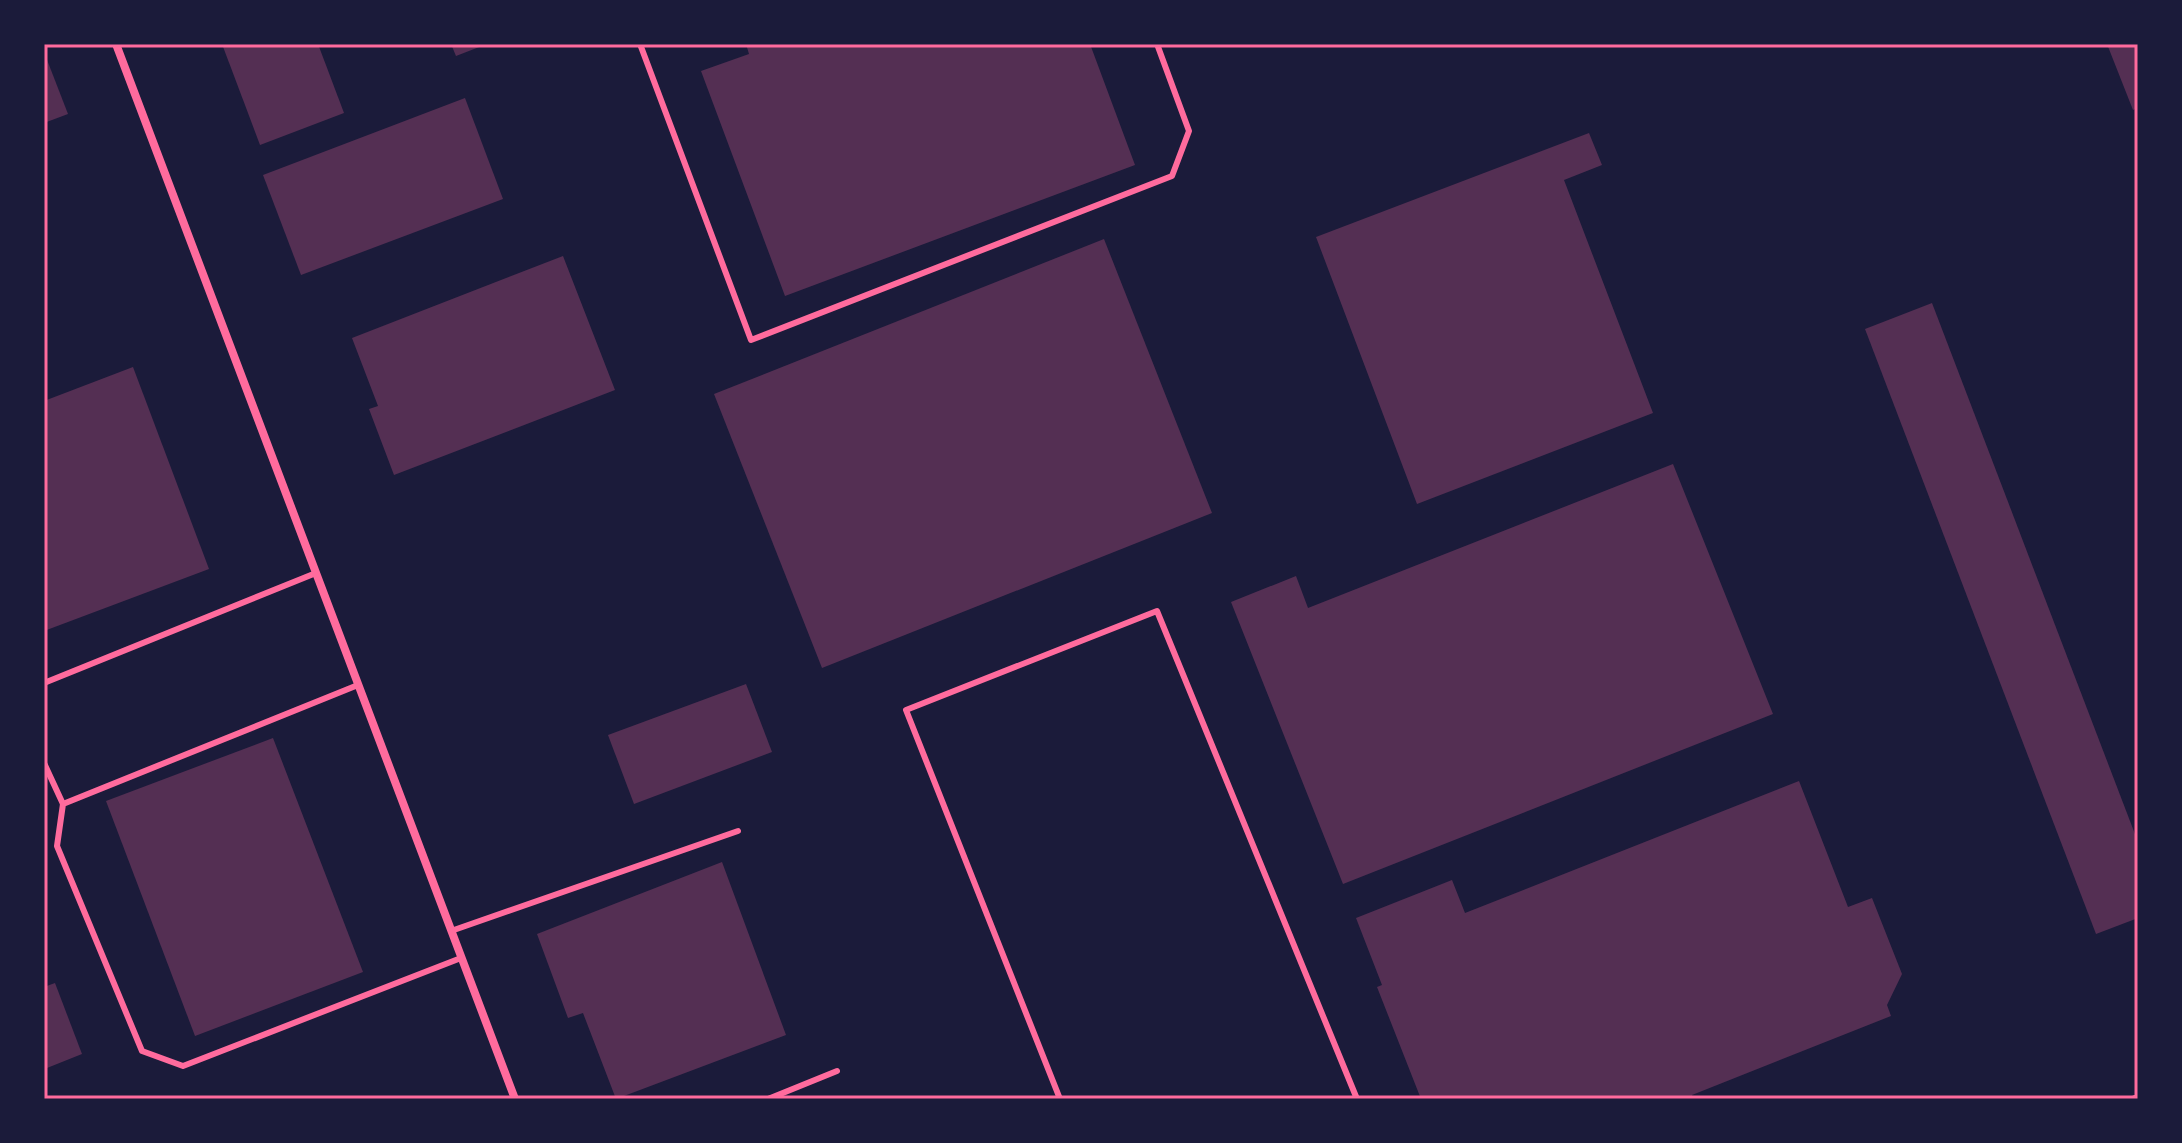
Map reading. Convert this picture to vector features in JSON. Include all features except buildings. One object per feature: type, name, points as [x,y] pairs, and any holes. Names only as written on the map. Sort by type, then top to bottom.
[{"type":"street","points":[[116,44],[515,1099]]},
{"type":"lane","points":[[640,44],[751,340],[1172,176],[1189,131],[1157,44]]},
{"type":"lane","points":[[44,683],[316,573]]},
{"type":"lane","points":[[1060,1099],[906,710],[1157,611],[1357,1099]]},
{"type":"lane","points":[[63,804],[358,685]]},
{"type":"lane","points":[[44,763],[63,804],[57,846],[142,1051],[183,1066],[461,958]]},
{"type":"lane","points":[[451,931],[738,831]]},
{"type":"lane","points":[[768,1099],[837,1071]]}]
